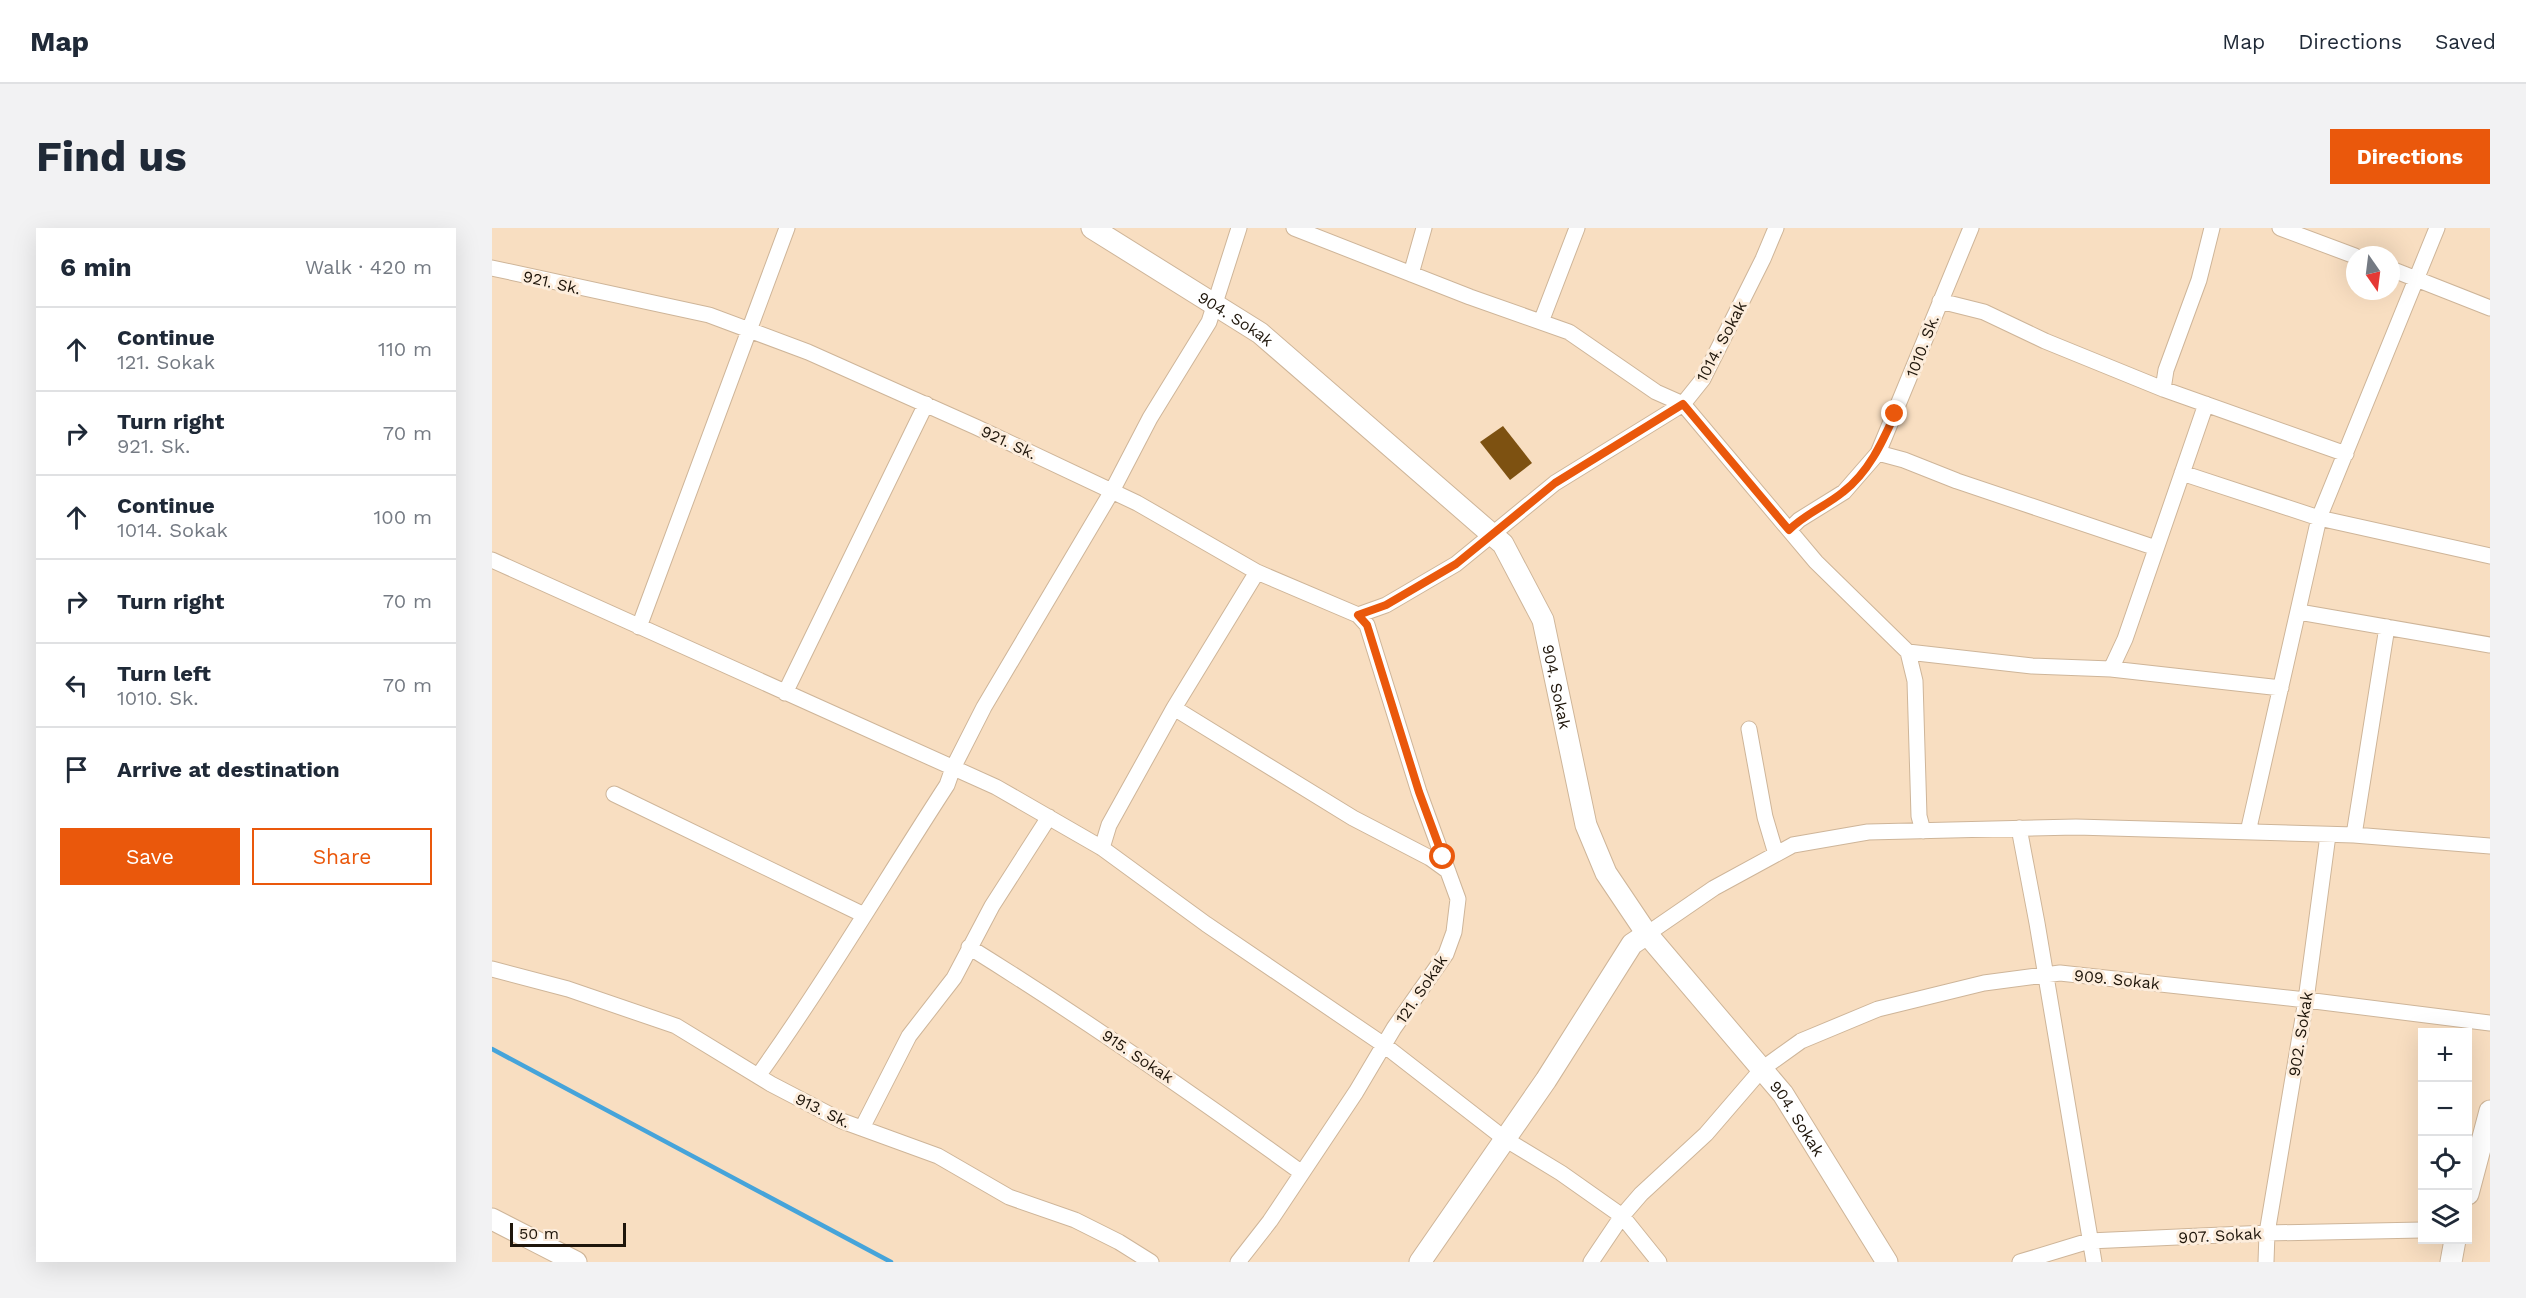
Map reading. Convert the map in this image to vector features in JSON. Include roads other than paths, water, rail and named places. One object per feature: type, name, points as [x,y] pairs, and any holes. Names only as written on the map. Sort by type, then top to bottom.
[{"type":"street","points":[[639,627],[787,228]]},
{"type":"street","name":"904. Sokak","points":[[1092,228],[1260,333],[1503,544],[1543,620],[1586,825],[1606,873],[1647,934],[1783,1094],[1887,1262]]},
{"type":"street","points":[[758,1076],[807,1007],[947,785],[953,768],[984,707],[1112,491],[1150,418],[1209,322],[1239,228]]},
{"type":"street","points":[[1294,228],[1569,332],[1656,392],[1683,404],[1816,562],[1908,651],[1915,681],[1919,816],[1923,831]]},
{"type":"street","points":[[1411,274],[1424,228]]},
{"type":"street","points":[[1541,322],[1577,228]]},
{"type":"street","name":"1014. Sokak","points":[[1491,534],[1555,483],[1683,404],[1703,379],[1763,260],[1776,228]]},
{"type":"street","name":"1010. Sk.","points":[[1789,530],[1799,520],[1844,492],[1878,453],[1971,228]]},
{"type":"street","points":[[2163,389],[2166,370],[2199,280],[2212,228]]},
{"type":"street","points":[[2280,228],[2346,253]]},
{"type":"street","points":[[2248,832],[2319,518],[2437,228]]},
{"type":"street","name":"921. Sk.","points":[[492,268],[709,315],[808,352],[1112,491],[1257,572],[1358,615]]},
{"type":"street","points":[[2400,272],[2490,308]]},
{"type":"street","points":[[1940,301],[1984,312],[2045,341],[2163,389],[2346,454]]},
{"type":"street","points":[[785,693],[926,404]]},
{"type":"street","points":[[2111,669],[2125,639],[2206,404]]},
{"type":"street","points":[[1878,453],[2156,548]]},
{"type":"street","points":[[2182,473],[2319,518],[2490,556]]},
{"type":"street","points":[[1358,615],[1386,605],[1456,564],[1491,534]]},
{"type":"street","points":[[492,560],[996,787],[1102,848],[1206,924],[1384,1045],[1505,1139],[1561,1173],[1622,1216],[1659,1262]]},
{"type":"street","points":[[1102,848],[1109,825],[1174,708],[1257,572]]},
{"type":"street","points":[[2299,612],[2490,645]]},
{"type":"street","name":"121. Sokak","points":[[1238,1262],[1270,1221],[1356,1092],[1384,1045],[1446,954],[1454,932],[1458,899],[1419,792],[1367,625],[1358,615]]},
{"type":"street","points":[[2354,835],[2387,627]]},
{"type":"street","points":[[1908,651],[2032,666],[2111,669],[2281,688]]},
{"type":"street","points":[[1174,708],[1353,818],[1430,858],[1448,871]]},
{"type":"street","points":[[1749,729],[1765,817],[1776,854]]},
{"type":"street","points":[[614,794],[864,915]]},
{"type":"street","points":[[862,1128],[909,1036],[954,978],[992,906],[1049,818]]},
{"type":"street","points":[[1420,1262],[1546,1080],[1632,944],[1714,888],[1793,845],[1868,832],[2076,827],[2354,835],[2490,846]]},
{"type":"street","points":[[2019,828],[2094,1262]]},
{"type":"street","name":"902. Sokak","points":[[2266,1262],[2267,1233],[2306,1000],[2328,835]]},
{"type":"street","name":"915. Sokak","points":[[969,947],[1078,1015],[1188,1090],[1302,1173]]},
{"type":"street","name":"913. Sk.","points":[[492,969],[568,989],[676,1026],[758,1076],[842,1121],[938,1156],[1009,1197],[1075,1220],[1119,1242],[1151,1262]]},
{"type":"street","name":"909. Sokak","points":[[1591,1262],[1622,1216],[1641,1194],[1706,1134],[1762,1069],[1801,1041],[1878,1009],[1984,983],[2060,973],[2490,1023]]},
{"type":"street","points":[[2469,1190],[2490,1111]]},
{"type":"street","points":[[492,1219],[576,1262]]},
{"type":"street","name":"907. Sokak","points":[[2020,1262],[2089,1241],[2267,1233],[2418,1230]]},
{"type":"street","points":[[2451,1262],[2454,1244]]},
{"type":"waterway","points":[[492,1049],[891,1262]]}]
